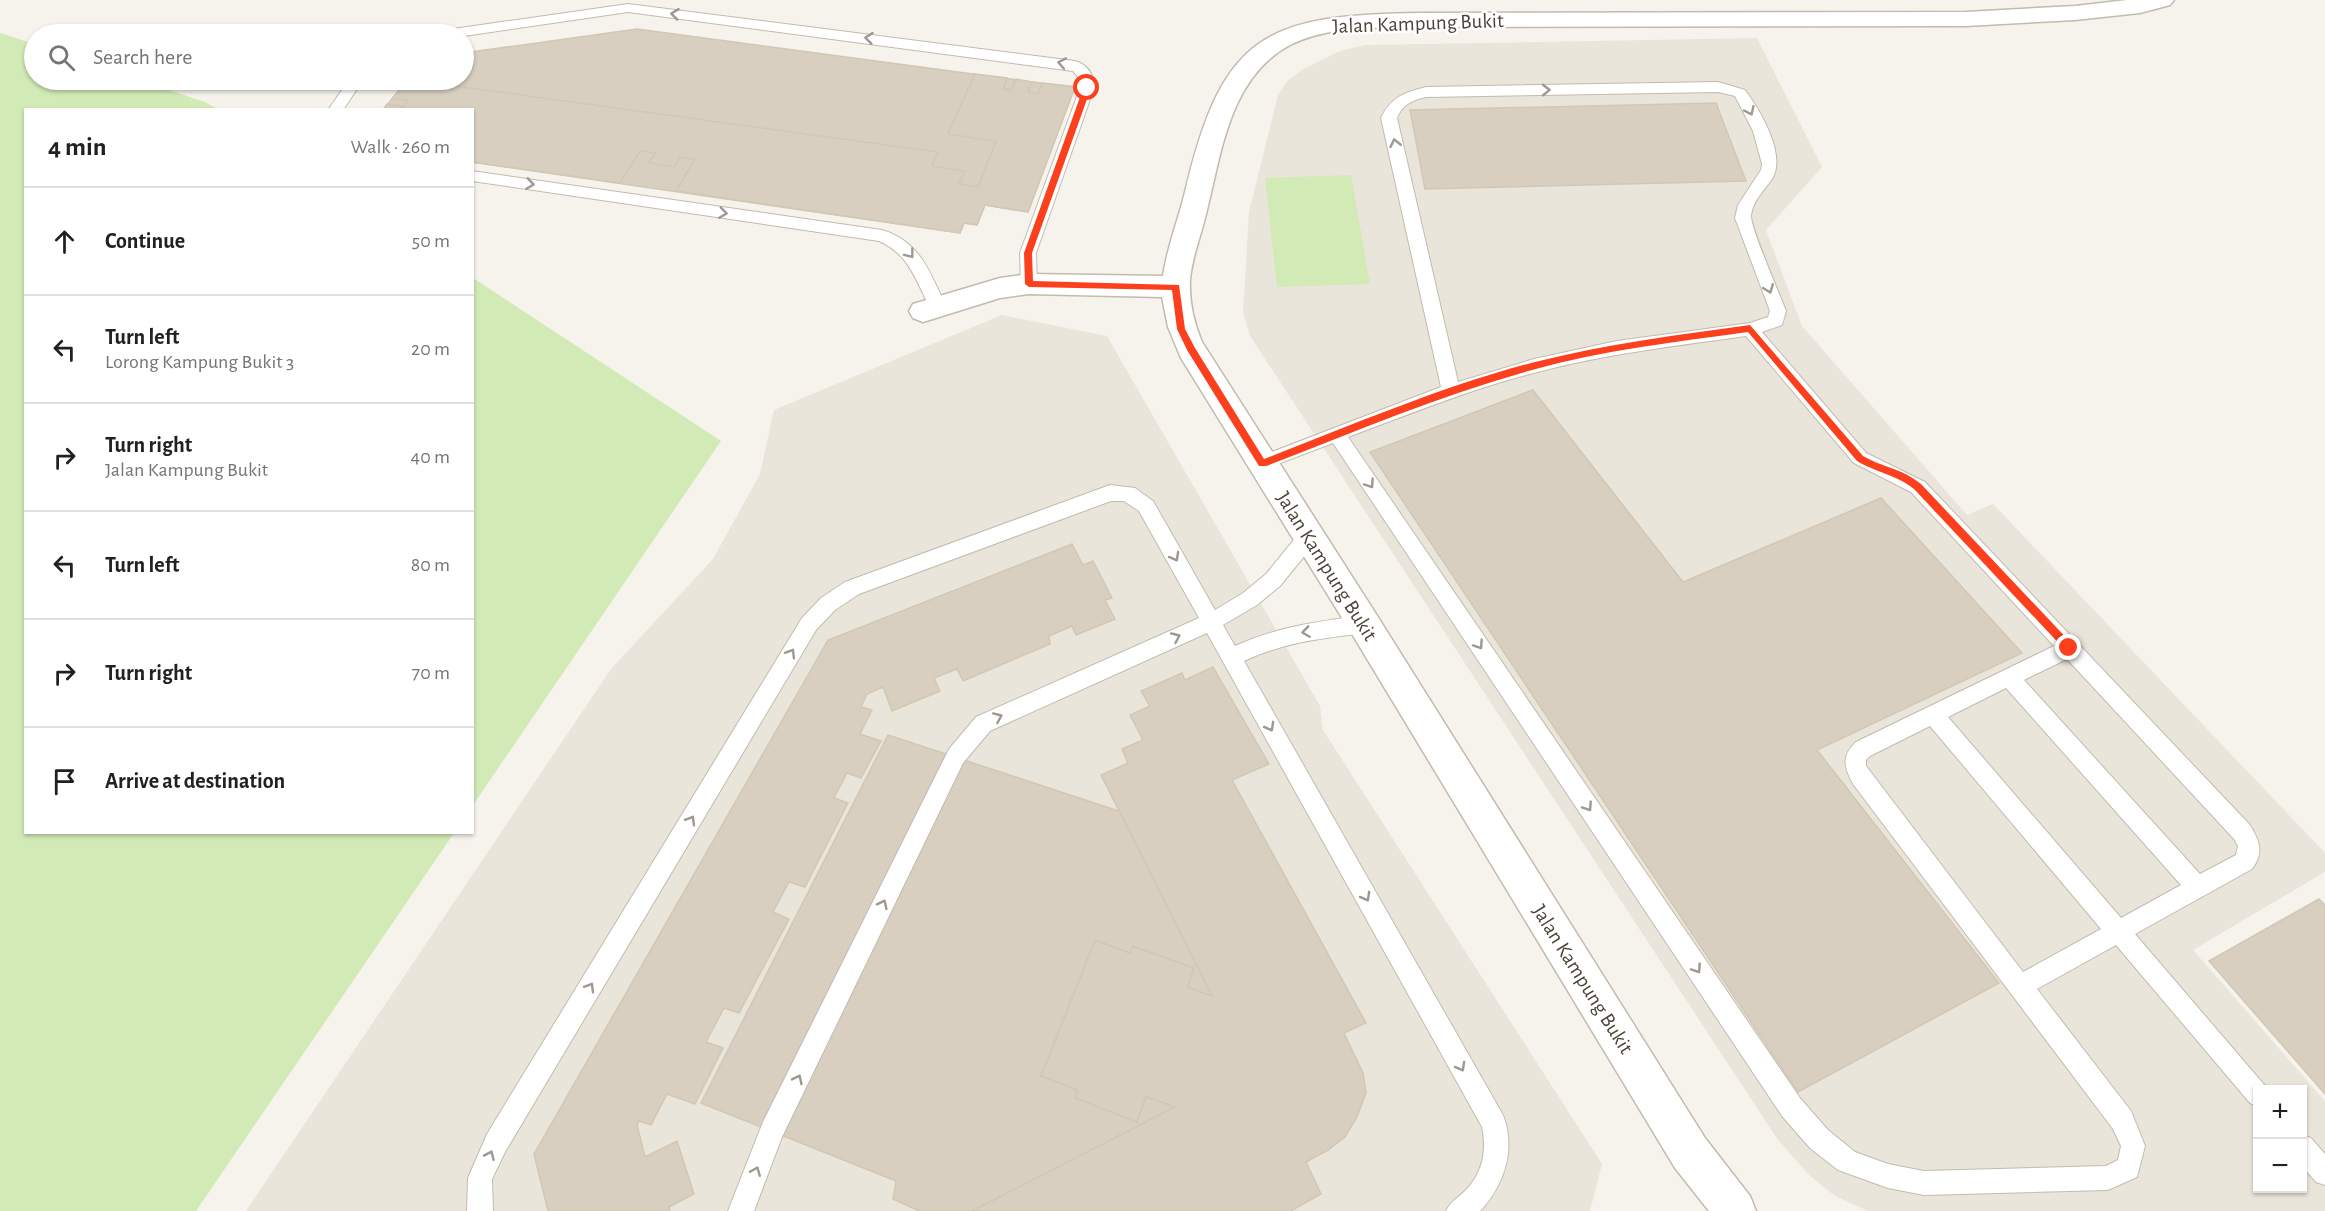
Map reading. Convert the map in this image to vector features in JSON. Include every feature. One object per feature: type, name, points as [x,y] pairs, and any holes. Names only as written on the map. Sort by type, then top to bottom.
[{"type":"street","name":"Jalan Kampung Bukit","points":[[1735,1211],[1690,1153],[1364,624],[1191,350],[1181,329],[1176,287],[1217,118],[1237,80],[1253,59],[1279,40],[1304,30],[1337,24],[1376,21],[1966,19],[2075,13],[2140,6],[2162,0]]},
{"type":"street","points":[[930,309],[1000,288],[1029,284],[1176,287]]},
{"type":"lane","points":[[474,30],[627,8],[1075,66],[1084,72],[1087,88],[1028,253],[1029,284]]},
{"type":"lane","points":[[1262,463],[1451,391],[1534,366],[1617,347],[1750,329],[1770,324],[1778,316],[1743,218],[1743,207],[1771,168],[1770,154],[1744,98],[1730,89],[1718,87],[1438,92],[1407,96],[1394,105],[1389,118],[1451,391]]},
{"type":"lane","points":[[336,108],[349,90]]},
{"type":"lane","points":[[474,176],[882,236],[895,240],[910,250],[930,309]]},
{"type":"lane","points":[[1750,329],[1860,458],[1873,466],[1903,475],[1918,487],[2242,832],[2249,843],[2250,854],[2244,862],[2020,986]]},
{"type":"lane","points":[[1337,435],[1791,1107],[1819,1139],[1847,1161],[1888,1176],[1924,1183],[2108,1178],[2127,1168],[2133,1146],[2122,1120],[1860,777],[1855,767],[1856,756],[1863,749],[2069,648]]},
{"type":"lane","points":[[480,1211],[480,1178],[496,1143],[809,624],[828,603],[852,588],[1110,493],[1128,493],[1146,506],[1494,1124],[1498,1146],[1494,1169],[1481,1191],[1459,1211]]},
{"type":"lane","points":[[741,1211],[772,1131],[956,756],[983,724],[1211,622],[1250,599],[1273,580],[1308,537]]},
{"type":"lane","points":[[1231,657],[1270,640],[1293,634],[1364,624]]},
{"type":"lane","points":[[2009,677],[2198,888]]},
{"type":"lane","points":[[1933,716],[2253,1089]]},
{"type":"lane","points":[[2307,1153],[2325,1173]]},
{"type":"shaded area","points":[[1757,38],[1822,167],[1766,230],[1802,326],[1967,515],[1993,504],[2325,853],[2325,872],[2193,950],[2325,1101],[2325,1211],[1868,1211],[1835,1196],[1809,1175],[1778,1140],[1250,336],[1243,312],[1249,212],[1278,95],[1288,80],[1302,70],[1340,51],[1365,45]]},
{"type":"shaded area","points":[[1002,315],[1107,336],[1320,706],[1323,730],[1602,1164],[1590,1211],[246,1211],[611,669],[713,559],[760,474],[774,410]]},
{"type":"green space","points":[[0,33],[24,41],[24,90],[169,90],[205,102],[215,108],[24,108],[24,834],[453,834],[196,1211],[0,1211]]},
{"type":"green space","points":[[1351,175],[1370,284],[1277,287],[1265,178]]},
{"type":"green space","points":[[474,279],[721,441],[474,804]]},
{"type":"building","points":[[637,29],[1075,87],[1028,212],[985,205],[977,225],[964,223],[960,233],[474,162],[474,108],[385,108],[399,90],[474,90],[474,52]]},
{"type":"building","points":[[975,74],[1007,78],[1003,89],[1011,90],[1016,79],[1032,82],[1028,92],[1038,94],[1042,83],[1075,87],[1028,212],[985,205],[977,225],[964,223],[960,233],[676,191],[695,159],[680,157],[674,167],[649,163],[655,153],[640,151],[620,183],[474,162],[474,108],[384,108],[387,104],[404,107],[408,100],[392,99],[399,90],[474,89],[938,152],[932,166],[965,171],[959,184],[978,187],[996,141],[948,134]]},
{"type":"building","points":[[1716,103],[1746,181],[1425,189],[1410,110]]},
{"type":"building","points":[[1533,390],[1683,582],[1881,498],[2022,653],[1817,750],[1999,983],[1798,1092],[1370,452]]},
{"type":"building","points":[[1072,544],[1083,565],[1093,561],[1112,598],[1105,600],[1115,619],[1076,635],[1072,626],[1049,636],[1050,644],[963,681],[957,669],[934,678],[940,691],[892,711],[883,687],[867,694],[861,707],[872,710],[860,734],[881,741],[861,778],[847,773],[834,798],[848,803],[805,887],[789,882],[773,912],[789,919],[739,1013],[724,1008],[706,1042],[723,1048],[695,1104],[667,1094],[651,1125],[639,1121],[637,1125],[645,1157],[677,1141],[694,1194],[669,1207],[670,1211],[548,1211],[534,1154],[828,640]]},
{"type":"building","points":[[1213,667],[1269,764],[1232,780],[1366,1023],[1344,1033],[1363,1073],[1366,1093],[1357,1117],[1345,1137],[1306,1162],[1321,1194],[1291,1211],[972,1211],[1175,1107],[1146,1097],[1137,1122],[1075,1098],[1077,1090],[1041,1076],[1095,940],[1130,953],[1133,946],[1194,968],[1188,987],[1212,996],[1101,775],[1128,763],[1122,749],[1143,740],[1130,715],[1150,706],[1141,691],[1182,673],[1185,680]]},
{"type":"building","points":[[888,735],[1119,811],[1212,996],[1188,987],[1194,968],[1133,946],[1130,953],[1095,940],[1041,1076],[1077,1090],[1075,1098],[1137,1122],[1146,1097],[1175,1107],[972,1211],[919,1211],[893,1199],[896,1181],[701,1103]]},
{"type":"building","points":[[2319,899],[2325,905],[2325,1094],[2209,961]]},
{"type":"route","points":[[1087,88],[1028,253],[1029,284],[1176,287],[1181,329],[1191,350],[1262,463],[1451,391],[1534,366],[1617,347],[1750,329],[1860,458],[1873,466],[1903,475],[1918,487],[2069,648]]}]
